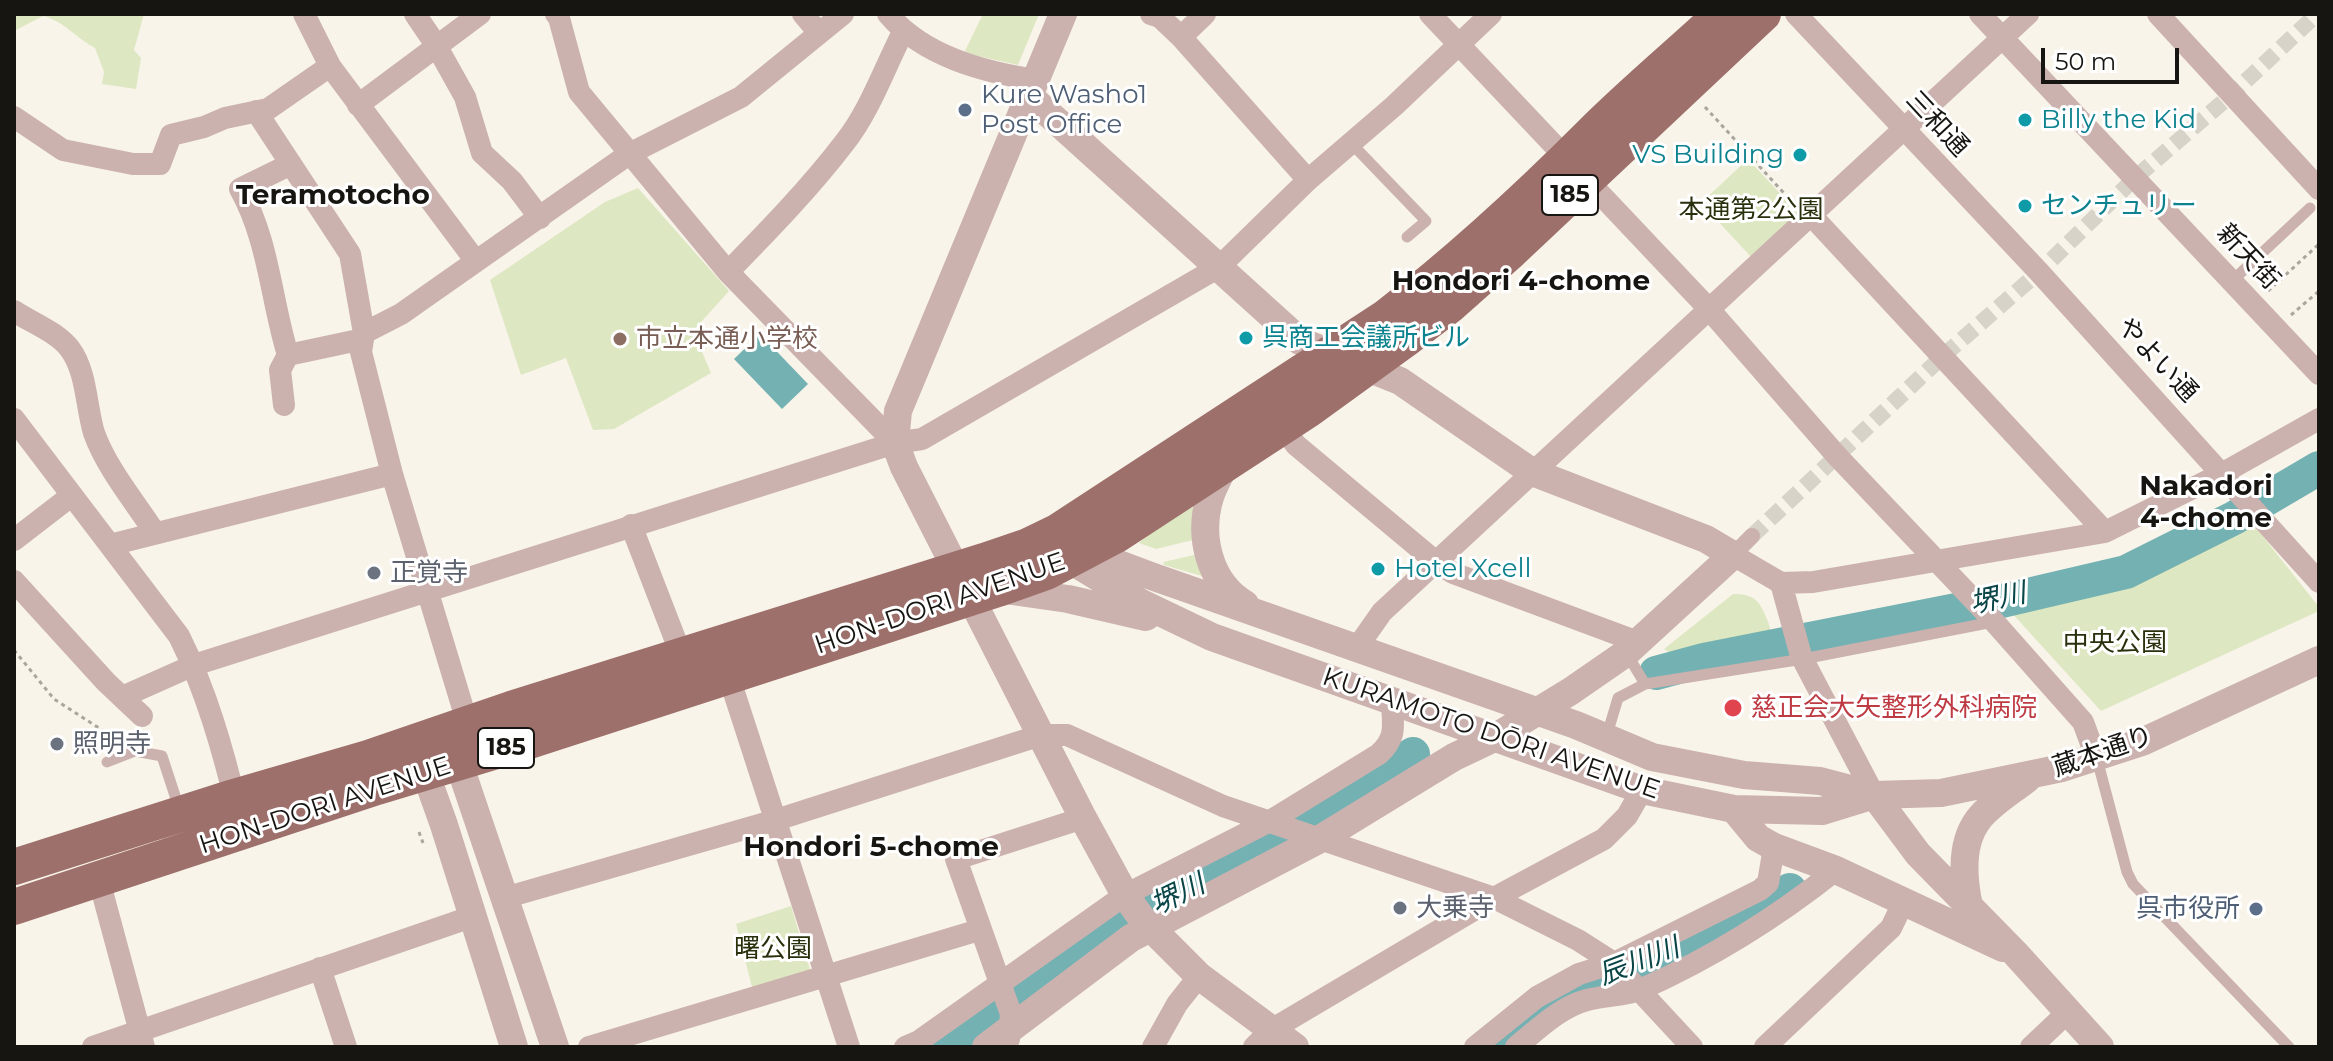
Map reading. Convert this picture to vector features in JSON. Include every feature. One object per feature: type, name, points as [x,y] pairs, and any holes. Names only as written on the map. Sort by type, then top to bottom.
[{"type":"highway","name":"HON-DORI AVENUE","points":[[1576,170],[1592,133],[1722,14]]},
{"type":"highway","name":"HON-DORI AVENUE","points":[[1067,544],[1350,360],[1449,306],[1576,170],[1763,14]]},
{"type":"highway","name":"HON-DORI AVENUE","points":[[14,867],[368,758],[448,747],[729,677],[975,585],[1028,546],[1067,544],[1224,467],[1283,427],[1350,360]]},
{"type":"highway","name":"HON-DORI AVENUE","points":[[14,907],[243,832],[448,747],[682,657],[914,581],[975,585]]},
{"type":"street","points":[[304,14],[330,66],[475,260]]},
{"type":"street","points":[[415,14],[465,97],[482,153],[512,181],[540,218]]},
{"type":"street","points":[[358,105],[480,14]]},
{"type":"street","points":[[556,14],[579,92],[728,272],[895,443],[904,467],[975,585],[1041,735],[1083,818],[1138,911],[1263,1038],[1295,1047]]},
{"type":"street","points":[[803,14],[819,33]]},
{"type":"street","points":[[288,355],[364,336],[401,314],[629,154],[741,97],[843,14]]},
{"type":"street","points":[[888,14],[903,32],[937,52],[1016,77],[1033,88],[1300,341],[1400,381],[1532,472],[1706,539],[1743,546],[1781,583],[1802,657],[1874,795],[1918,854],[2015,953],[2100,1047]]},
{"type":"street","points":[[895,443],[898,411],[1063,14]]},
{"type":"street","points":[[1151,14],[1160,17],[1181,37],[1308,180]]},
{"type":"street","points":[[1181,37],[1205,14]]},
{"type":"street","points":[[1430,14],[1708,308],[1837,456],[1940,562],[2083,722],[2096,757]]},
{"type":"street","points":[[122,697],[194,665],[429,589],[895,443],[922,439],[1219,267],[1308,180],[1357,149],[1491,14]]},
{"type":"street","name":"三和通","points":[[1796,14],[2039,272]]},
{"type":"street","name":"新天街","points":[[1980,14],[2319,374]]},
{"type":"street","points":[[1356,649],[1382,612],[2028,14]]},
{"type":"street","points":[[2158,14],[2315,198]]},
{"type":"street","points":[[728,272],[845,142],[865,111],[903,32]]},
{"type":"street","points":[[14,117],[63,150],[133,164],[160,164],[171,135],[225,118],[268,109],[330,66]]},
{"type":"street","points":[[256,111],[350,254],[364,336],[361,352],[392,474],[429,589],[448,747],[444,825],[514,1047]]},
{"type":"street","points":[[284,405],[280,370],[288,355],[279,327],[268,263],[240,189],[291,164]]},
{"type":"street","points":[[1808,216],[2105,532]]},
{"type":"street","name":"やよい通","points":[[2039,272],[2319,582]]},
{"type":"street","points":[[14,311],[54,334],[71,349],[80,369],[94,433],[106,458],[155,533]]},
{"type":"street","points":[[14,419],[179,636],[194,665],[243,832]]},
{"type":"street","points":[[1781,583],[1813,582],[2105,532],[2228,480],[2319,419]]},
{"type":"street","points":[[1283,427],[1296,445],[1453,573],[1632,648]]},
{"type":"street","points":[[1224,467],[1210,496],[1205,519],[1206,546],[1217,578],[1234,598],[1268,618]]},
{"type":"street","points":[[110,545],[392,474]]},
{"type":"street","points":[[14,540],[71,496]]},
{"type":"street","points":[[631,525],[682,657]]},
{"type":"street","name":"KURAMOTO DŌRI AVENUE","points":[[1067,544],[1652,757],[1744,775],[1820,781],[1874,795]]},
{"type":"street","name":"KURAMOTO DŌRI AVENUE","points":[[1067,544],[1141,603],[1212,637],[1642,790],[1734,809],[1822,811],[1874,795]]},
{"type":"street","points":[[1138,911],[1316,837],[1454,757],[1494,738],[1632,648],[1743,546]]},
{"type":"street","points":[[14,581],[142,716]]},
{"type":"street","points":[[975,585],[1068,599],[1136,614],[1212,637]]},
{"type":"street","name":"蔵本通り","points":[[1874,795],[1941,793],[2030,776],[2096,757],[2142,742],[2319,660]]},
{"type":"street","points":[[729,677],[849,1047]]},
{"type":"street","points":[[905,1047],[1002,987],[1138,911],[1379,754],[1389,744],[1393,732],[1392,703]]},
{"type":"street","points":[[504,898],[776,820],[1041,735],[1067,735],[1223,806],[1494,898],[1578,940],[1614,963],[1692,1047]]},
{"type":"street","points":[[448,747],[555,1047]]},
{"type":"street","points":[[1969,906],[1964,884],[1965,854],[1978,821],[2030,776]]},
{"type":"street","points":[[1263,1038],[1494,898],[1604,839],[1627,816],[1642,790]]},
{"type":"street","points":[[1734,809],[1758,838],[1774,847],[1836,870],[2015,953]]},
{"type":"street","points":[[1010,1030],[1002,987],[956,859],[1083,818]]},
{"type":"street","points":[[1475,1047],[1537,997],[1579,974],[1614,963],[1760,890],[1768,883],[1774,847]]},
{"type":"street","points":[[1516,1047],[1550,1019],[1584,1000],[1639,990],[1715,951],[1787,909],[1836,870]]},
{"type":"street","points":[[99,880],[142,1039]]},
{"type":"street","points":[[1765,1047],[1891,928],[1904,901]]},
{"type":"street","points":[[986,1047],[1131,938],[1138,911]]},
{"type":"street","points":[[93,1047],[142,1039],[320,968],[471,917]]},
{"type":"street","points":[[589,1047],[979,930]]},
{"type":"street","points":[[320,968],[346,1047]]},
{"type":"street","points":[[1153,1047],[1177,1004],[1199,976]]},
{"type":"street","points":[[2031,1047],[2068,1012]]},
{"type":"lane","points":[[1357,149],[1426,221],[1407,237]]},
{"type":"lane","points":[[2232,281],[2315,198]]},
{"type":"lane","points":[[1606,738],[1618,698],[1645,684],[1802,657],[1991,619]]},
{"type":"lane","points":[[1632,648],[1645,684]]},
{"type":"lane","points":[[107,762],[135,751],[162,756],[181,815]]},
{"type":"lane","points":[[2096,757],[2127,872],[2133,884],[2289,1047]]},
{"type":"path","points":[[1705,107],[1808,216]]},
{"type":"path","points":[[2253,304],[2319,244]]},
{"type":"path","points":[[2276,328],[2319,291]]},
{"type":"path","points":[[14,650],[54,699],[135,751]]},
{"type":"green space","points":[[14,14],[144,14],[134,50],[141,58],[136,89],[102,84],[104,72],[95,48],[57,22],[43,16],[14,31]]},
{"type":"green space","points":[[983,14],[1039,14],[1018,65],[964,53]]},
{"type":"green space","name":"本通第2公園","points":[[1748,159],[1800,215],[1753,259],[1701,203]]},
{"type":"green space","points":[[638,188],[729,291],[693,331],[711,373],[614,429],[593,430],[566,358],[521,375],[490,280],[605,202]]},
{"type":"green space","points":[[1201,503],[1197,539],[1156,549],[1139,543],[1167,519]]},
{"type":"green space","name":"中央公園","points":[[2253,524],[2319,607],[2319,611],[2101,711],[2010,611],[2131,582]]},
{"type":"green space","points":[[1203,553],[1212,579],[1164,565],[1163,562]]},
{"type":"green space","points":[[1733,594],[1745,595],[1757,602],[1769,624],[1770,636],[1669,652],[1664,649]]},
{"type":"green space","name":"曙公園","points":[[791,906],[811,973],[753,991],[736,924]]},
{"type":"water","points":[[760,334],[808,384],[782,409],[734,359]]},
{"type":"waterway","name":"堺川","points":[[1656,673],[1704,660],[2002,601],[2126,572],[2234,518],[2319,468]]},
{"type":"waterway","name":"堺川","points":[[949,1047],[993,1021],[1153,905],[1223,873],[1311,821],[1413,754]]},
{"type":"waterway","name":"辰川川","points":[[1497,1047],[1576,985],[1647,962],[1753,913],[1790,890]]},
{"type":"tunnel","points":[[1752,536],[1943,356],[2039,272],[2135,178],[2231,95],[2317,14]]},
{"type":"place","name":"Kure Washo1 Post Office","points":[[965,110]]},
{"type":"place","name":"Billy the Kid","points":[[2025,120]]},
{"type":"place","name":"VS Building","points":[[1800,155]]},
{"type":"place","name":"センチュリー","points":[[2025,206]]},
{"type":"place","name":"呉商工会議所ビル","points":[[1246,338]]},
{"type":"place","name":"市立本通小学校","points":[[620,339]]},
{"type":"place","name":"Hotel Xcell","points":[[1378,569]]},
{"type":"place","name":"正覚寺","points":[[374,573]]},
{"type":"place","name":"慈正会大矢整形外科病院","points":[[1733,708]]},
{"type":"place","name":"照明寺","points":[[57,744]]},
{"type":"place","name":"大乗寺","points":[[1400,908]]},
{"type":"place","name":"呉市役所","points":[[2256,909]]},
{"type":"district","name":"Teramotocho","points":[[333,196]]},
{"type":"district","name":"Hondori 4-chome","points":[[1521,282]]},
{"type":"district","name":"Nakadori 4-chome","points":[[2206,503]]},
{"type":"district","name":"Hondori 5-chome","points":[[871,848]]}]
